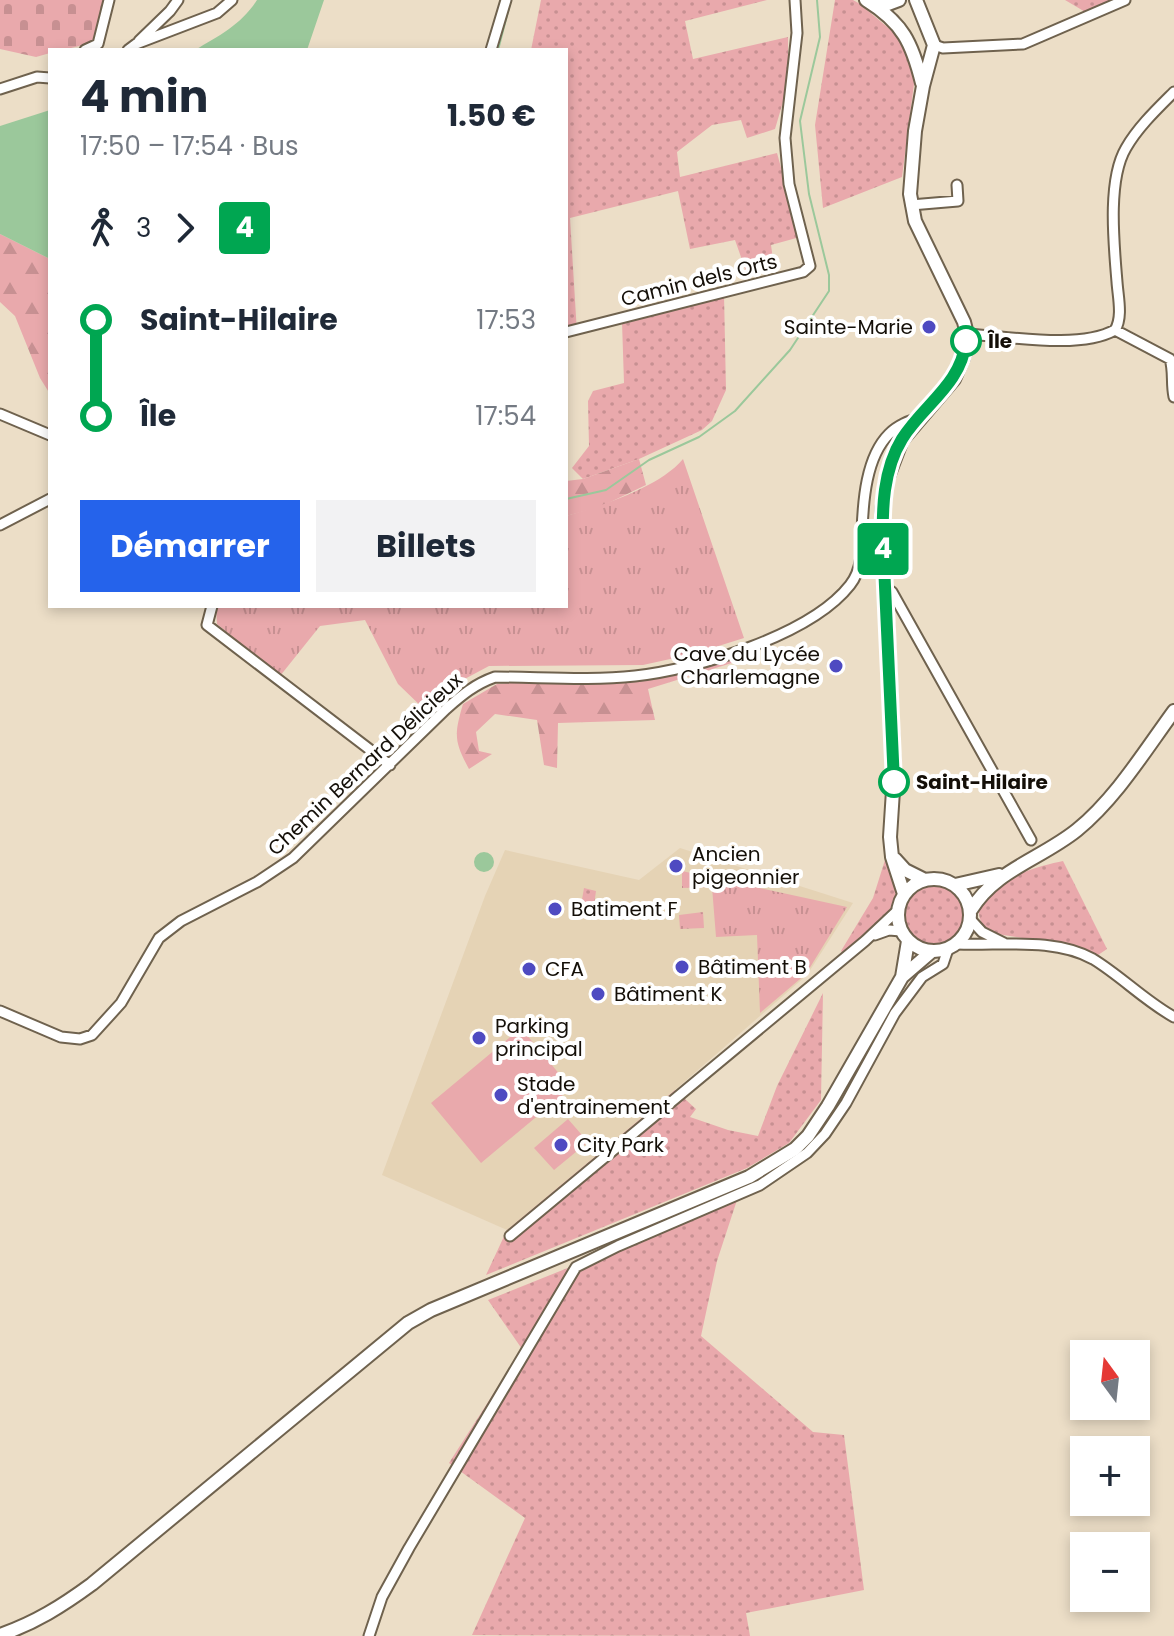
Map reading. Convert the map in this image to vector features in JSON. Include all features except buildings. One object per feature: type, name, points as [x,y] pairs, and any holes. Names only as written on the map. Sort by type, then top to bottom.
[{"type":"main road","points":[[870,2],[883,6],[899,0]]},
{"type":"main road","points":[[904,894],[892,857],[890,837],[894,775],[882,512],[886,482],[902,440],[954,379],[963,358],[967,334],[915,221],[911,205],[911,168],[923,86],[934,45],[916,0]]},
{"type":"main road","points":[[870,2],[922,47],[934,45]]},
{"type":"main road","points":[[906,35],[923,86]]},
{"type":"main road","points":[[918,70],[925,53],[934,45]]},
{"type":"main road","points":[[0,1635],[46,1616],[92,1584],[408,1323],[431,1310],[749,1177],[795,1149],[828,1106],[902,977],[931,952],[952,946],[967,932],[971,915],[986,889],[1006,873],[1048,850],[1099,810],[1174,711]]},
{"type":"main road","points":[[892,857],[905,870],[925,880]]},
{"type":"main road","points":[[955,885],[1006,873]]},
{"type":"main road","points":[[902,977],[904,936],[898,910],[904,894],[913,885],[940,879],[955,885],[965,895],[971,915]]},
{"type":"main road","points":[[904,936],[916,947],[931,952]]},
{"type":"street","points":[[89,48],[98,44],[109,0]]},
{"type":"street","points":[[132,47],[178,0]]},
{"type":"street","points":[[132,47],[217,13],[232,0]]},
{"type":"street","points":[[492,48],[506,0]]},
{"type":"street","name":"Camin dels Orts","points":[[568,331],[803,272],[810,266],[789,184],[785,138],[797,33],[795,0]]},
{"type":"street","points":[[934,45],[967,48],[1023,44],[1125,0]]},
{"type":"street","points":[[170,11],[170,18],[181,26]]},
{"type":"street","points":[[0,89],[48,70]]},
{"type":"street","points":[[37,77],[48,78]]},
{"type":"street","points":[[1115,330],[1119,312],[1114,244],[1118,170],[1124,150],[1139,129],[1174,92]]},
{"type":"street","points":[[911,205],[958,201],[957,185]]},
{"type":"street","points":[[967,334],[1057,340],[1115,330],[1170,359],[1174,397]]},
{"type":"street","points":[[0,414],[48,434]]},
{"type":"street","name":"Chemin Bernard Délicieux","points":[[0,1011],[61,1037],[80,1039],[92,1035],[121,1003],[159,938],[181,921],[257,882],[293,858],[446,709],[483,681],[495,677],[634,676],[670,670],[761,643],[824,609],[851,584],[859,568],[863,507],[876,456],[888,435],[904,423],[921,417]]},
{"type":"street","points":[[0,525],[48,500]]},
{"type":"street","points":[[885,587],[892,592],[1031,840]]},
{"type":"street","points":[[211,608],[207,625],[390,765]]},
{"type":"street","points":[[510,1236],[865,941],[898,910]]},
{"type":"street","points":[[971,915],[982,932],[1007,944]]},
{"type":"street","points":[[865,941],[881,932],[904,936]]},
{"type":"street","points":[[369,1636],[382,1597],[409,1548],[576,1267],[760,1185],[807,1153],[825,1134],[846,1103],[895,1013],[922,977],[943,964],[952,946],[1007,944],[1079,952],[1174,1017]]},
{"type":"shaded area","points":[[257,0],[324,0],[308,48],[198,48],[237,23]]},
{"type":"shaded area","points":[[48,111],[48,258],[0,234],[0,126]]},
{"type":"shaded area","points":[[680,848],[853,903],[807,975],[507,1230],[382,1175],[485,896],[505,850],[639,880]]},
{"type":"shaded area","points":[[484,852],[491,855],[494,862],[491,869],[484,872],[477,869],[474,862],[477,855]]},
{"type":"green space","points":[[0,0],[106,0],[95,42],[71,48],[48,48],[48,54],[36,57],[0,49]]},
{"type":"green space","points":[[541,0],[767,0],[685,21],[693,59],[788,37],[788,85],[775,129],[747,138],[741,120],[712,125],[677,152],[680,177],[777,153],[800,237],[771,245],[774,266],[747,274],[735,240],[690,249],[678,191],[570,218],[577,333],[568,335],[568,48],[531,48]]},
{"type":"green space","points":[[835,0],[853,0],[860,4],[899,37],[912,66],[914,84],[902,177],[823,208],[815,125]]},
{"type":"green space","points":[[1065,0],[1113,0],[1087,13]]},
{"type":"green space","points":[[0,234],[48,258],[48,391],[15,316],[0,302]]},
{"type":"green space","points":[[724,294],[726,390],[712,421],[702,430],[639,459],[583,479],[572,468],[589,446],[588,401],[593,391],[624,383],[622,322]]},
{"type":"green space","points":[[639,459],[646,485],[600,507],[568,515],[568,481],[583,479]]},
{"type":"green space","points":[[683,459],[744,638],[643,665],[489,666],[444,690],[426,711],[398,684],[365,620],[320,626],[280,676],[217,624],[216,608],[568,608],[568,515],[645,487]]},
{"type":"green space","points":[[732,652],[735,662],[648,689],[655,720],[558,723],[557,768],[544,765],[537,720],[495,714],[476,732],[479,751],[492,754],[469,769],[460,751],[457,731],[463,704],[497,684],[567,677],[634,676]]},
{"type":"green space","points":[[885,860],[894,877],[894,901],[881,921],[843,953],[841,951],[873,898]]},
{"type":"green space","points":[[1063,861],[1107,949],[1098,955],[1072,946],[997,934],[984,927],[979,913],[982,901],[991,890],[1020,874]]},
{"type":"green space","points":[[682,871],[847,907],[806,974],[760,1013],[757,935],[716,937],[712,887],[682,888]]},
{"type":"green space","points":[[929,885],[941,885],[957,894],[964,904],[964,928],[957,938],[941,947],[929,947],[909,933],[904,922],[904,910],[918,890]]},
{"type":"green space","points":[[584,888],[596,891],[592,919],[579,917]]},
{"type":"green space","points":[[703,912],[704,928],[680,929],[679,915]]},
{"type":"green space","points":[[823,993],[821,1100],[789,1143],[747,1168],[486,1275],[507,1230],[675,1090],[696,1109],[690,1117],[758,1136],[777,1086]]},
{"type":"green space","name":"Stade d'entrainement","points":[[521,1028],[571,1088],[481,1163],[431,1103]]},
{"type":"green space","name":"City Park","points":[[568,1119],[588,1142],[554,1170],[534,1148]]},
{"type":"green space","points":[[737,1200],[717,1261],[701,1336],[813,1432],[844,1435],[864,1590],[746,1613],[750,1636],[472,1635],[525,1518],[449,1463],[522,1349],[488,1300]]},
{"type":"waterway","points":[[499,48],[511,0]]},
{"type":"waterway","points":[[568,499],[606,490],[649,460],[699,437],[735,411],[790,350],[829,291],[829,275],[809,194],[800,121],[820,37],[817,0]]},
{"type":"bus line","name":"4","points":[[894,782],[882,512],[886,482],[902,440],[954,379],[966,341]]},
{"type":"place","name":"Sainte-Marie","points":[[929,327]]},
{"type":"place","name":"Île","points":[[966,341]]},
{"type":"place","name":"Cave du Lycée Charlemagne","points":[[836,666]]},
{"type":"place","name":"Saint-Hilaire","points":[[894,782]]},
{"type":"place","name":"Ancien pigeonnier","points":[[676,866]]},
{"type":"place","name":"Batiment F","points":[[555,909]]},
{"type":"place","name":"Bâtiment B","points":[[682,967]]},
{"type":"place","name":"CFA","points":[[529,969]]},
{"type":"place","name":"Bâtiment K","points":[[598,994]]},
{"type":"place","name":"Parking principal","points":[[479,1038]]},
{"type":"place","name":"Stade d'entrainement","points":[[501,1095]]},
{"type":"place","name":"City Park","points":[[561,1145]]}]
